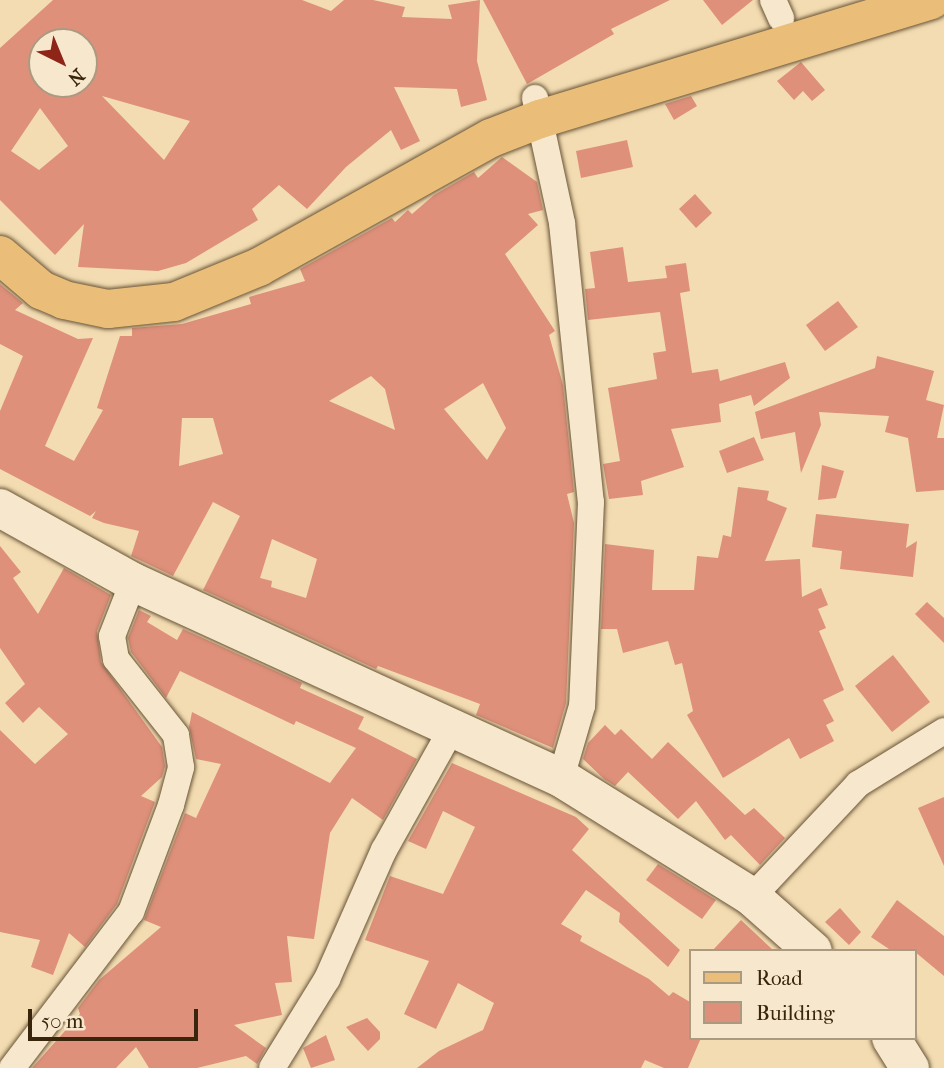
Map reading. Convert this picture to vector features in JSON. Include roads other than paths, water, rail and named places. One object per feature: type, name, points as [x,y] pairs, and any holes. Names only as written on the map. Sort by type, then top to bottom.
[{"type":"main road","points":[[0,228],[45,269],[71,281],[128,287],[166,284],[204,274],[261,249],[443,142],[537,109],[777,9],[836,0]]},
{"type":"main road","points":[[0,255],[41,290],[64,300],[108,309],[174,302],[259,267],[537,109],[931,0]]},
{"type":"street","points":[[537,109],[562,223],[591,502],[582,706],[561,778]]},
{"type":"street","points":[[0,508],[133,582],[454,725],[561,778],[752,897],[811,949]]},
{"type":"street","points":[[12,1068],[131,912],[172,805],[181,767],[176,735],[116,659],[112,636],[133,582]]},
{"type":"street","points":[[272,1068],[327,979],[384,850],[454,725]]},
{"type":"street","points":[[752,897],[858,783],[944,731]]},
{"type":"street","points":[[892,1040],[910,1068]]}]
